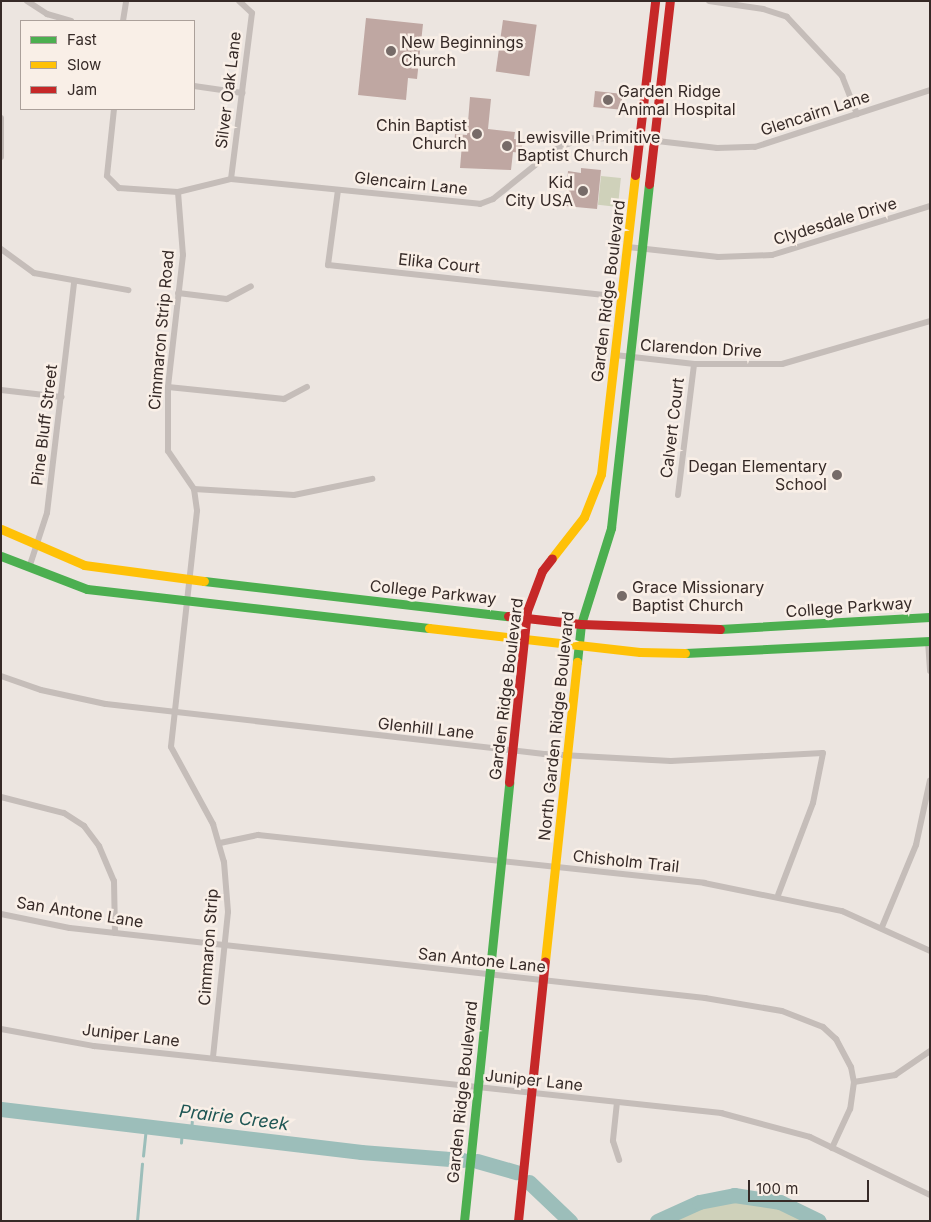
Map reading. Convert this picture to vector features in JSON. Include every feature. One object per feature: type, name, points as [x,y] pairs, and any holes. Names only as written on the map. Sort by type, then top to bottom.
[{"type":"main road","name":"Garden Ridge Boulevard","points":[[464,1221],[529,600],[542,572],[584,517],[598,483],[628,247],[655,1]]},
{"type":"main road","name":"North Garden Ridge Boulevard","points":[[518,1221],[581,624],[611,528],[656,140],[670,1]]},
{"type":"main road","name":"College Parkway","points":[[1,529],[37,546],[84,564],[190,581],[581,624],[699,630],[930,617]]},
{"type":"main road","points":[[1,556],[87,589],[640,652],[716,654],[929,641]]},
{"type":"street","points":[[27,1],[47,14],[68,20]]},
{"type":"street","points":[[124,20],[126,1]]},
{"type":"street","name":"Silver Oak Lane","points":[[231,179],[252,13],[247,6],[238,1]]},
{"type":"street","points":[[709,1],[763,9],[787,17],[842,76],[857,114]]},
{"type":"street","points":[[195,86],[242,93]]},
{"type":"street","name":"Glencairn Lane","points":[[114,110],[107,176],[119,188],[178,192],[231,179],[480,204],[493,199],[554,150],[582,138],[656,140],[717,148],[755,147],[930,90]]},
{"type":"street","points":[[1,118],[1,156]]},
{"type":"street","name":"Elika Court","points":[[338,190],[328,264],[622,297]]},
{"type":"street","name":"Cimmaron Strip Road","points":[[178,192],[183,254],[168,387],[168,451],[194,489],[197,511],[190,581]]},
{"type":"street","name":"Clydesdale Drive","points":[[628,247],[718,257],[772,255],[930,206]]},
{"type":"street","points":[[1,249],[34,273],[74,282],[128,290]]},
{"type":"street","name":"Pine Bluff Street","points":[[29,568],[47,513],[74,282]]},
{"type":"street","points":[[178,293],[227,299],[252,286]]},
{"type":"street","name":"Clarendon Drive","points":[[615,355],[694,364],[782,364],[930,321]]},
{"type":"street","name":"Calvert Court","points":[[678,495],[694,364]]},
{"type":"street","points":[[168,387],[284,399],[307,387]]},
{"type":"street","points":[[1,390],[62,397]]},
{"type":"street","points":[[194,489],[294,495],[372,479]]},
{"type":"street","name":"Cimmaron Strip","points":[[190,581],[171,747],[203,802],[220,844],[229,896],[213,1058]]},
{"type":"street","points":[[929,641],[930,671]]},
{"type":"street","name":"Glenhill Lane","points":[[1,676],[82,700],[175,713],[513,751],[671,761],[823,753],[813,803],[778,895]]},
{"type":"street","points":[[882,927],[916,845],[930,780]]},
{"type":"street","points":[[1,797],[64,813],[84,826],[99,846],[114,881],[115,933]]},
{"type":"street","name":"Chisholm Trail","points":[[220,844],[258,835],[501,860],[778,895],[842,911],[882,927],[930,951]]},
{"type":"street","name":"San Antone Lane","points":[[1,914],[115,933],[757,1005],[807,1019],[836,1039],[845,1053],[854,1082],[850,1108],[832,1148]]},
{"type":"street","name":"Juniper Lane","points":[[1,1029],[94,1046],[617,1102],[753,1119],[832,1148],[929,1194]]},
{"type":"street","points":[[854,1082],[894,1075],[930,1051]]},
{"type":"street","points":[[617,1102],[613,1141],[619,1160]]},
{"type":"green space","points":[[601,176],[621,178],[618,207],[598,205]]},
{"type":"green space","points":[[749,1191],[789,1200],[829,1221],[653,1221],[699,1197]]},
{"type":"building","name":"New Beginnings Church","points":[[366,18],[423,24],[417,79],[408,78],[406,100],[358,95]]},
{"type":"building","points":[[503,20],[537,25],[529,76],[496,71]]},
{"type":"building","name":"Garden Ridge Animal Hospital","points":[[595,91],[623,94],[621,110],[593,107]]},
{"type":"building","points":[[470,97],[491,99],[488,129],[515,132],[514,139],[523,140],[521,153],[513,152],[511,170],[460,168],[462,144],[454,144],[455,134],[467,135]]},
{"type":"building","name":"Kid City USA","points":[[581,168],[601,170],[597,209],[565,206],[568,171],[581,173]]},
{"type":"waterway","name":"Prairie Creek","points":[[1,1109],[361,1152],[463,1160]]},
{"type":"waterway","points":[[191,1131],[192,1120]]},
{"type":"waterway","points":[[143,1156],[146,1126]]},
{"type":"waterway","points":[[181,1143],[182,1130]]},
{"type":"waterway","name":"Prairie Creek","points":[[477,1161],[516,1172]]},
{"type":"waterway","points":[[137,1221],[142,1164]]},
{"type":"waterway","name":"Prairie Creek","points":[[529,1182],[570,1221]]},
{"type":"waterway","name":"Prairie Creek","points":[[657,1221],[699,1202],[734,1195],[780,1202],[819,1221]]},
{"type":"traffic: fast","points":[[577,662],[581,624],[611,528],[649,184]]},
{"type":"traffic: fast","points":[[1,556],[87,589],[429,628]]},
{"type":"traffic: fast","points":[[204,581],[508,616]]},
{"type":"traffic: fast","points":[[720,629],[930,617]]},
{"type":"traffic: fast","points":[[685,653],[930,641]]},
{"type":"traffic: fast","points":[[464,1221],[509,782]]},
{"type":"traffic: slow","points":[[552,558],[584,517],[601,474],[635,175]]},
{"type":"traffic: slow","points":[[1,529],[84,565],[204,581]]},
{"type":"traffic: slow","points":[[429,628],[640,652],[685,653]]},
{"type":"traffic: slow","points":[[545,961],[577,662]]},
{"type":"traffic: jam","points":[[635,175],[655,1]]},
{"type":"traffic: jam","points":[[649,184],[670,1]]},
{"type":"traffic: jam","points":[[509,782],[527,611],[542,571],[552,558]]},
{"type":"traffic: jam","points":[[508,616],[581,624],[720,629]]},
{"type":"traffic: jam","points":[[518,1221],[545,961]]},
{"type":"place","name":"New Beginnings Church","points":[[391,51]]},
{"type":"place","name":"Garden Ridge Animal Hospital","points":[[608,100]]},
{"type":"place","name":"Chin Baptist Church","points":[[477,134]]},
{"type":"place","name":"Lewisville Primitive Baptist Church","points":[[507,146]]},
{"type":"place","name":"Kid City USA","points":[[583,191]]},
{"type":"place","name":"Degan Elementary School","points":[[837,475]]},
{"type":"place","name":"Grace Missionary Baptist Church","points":[[622,596]]}]
